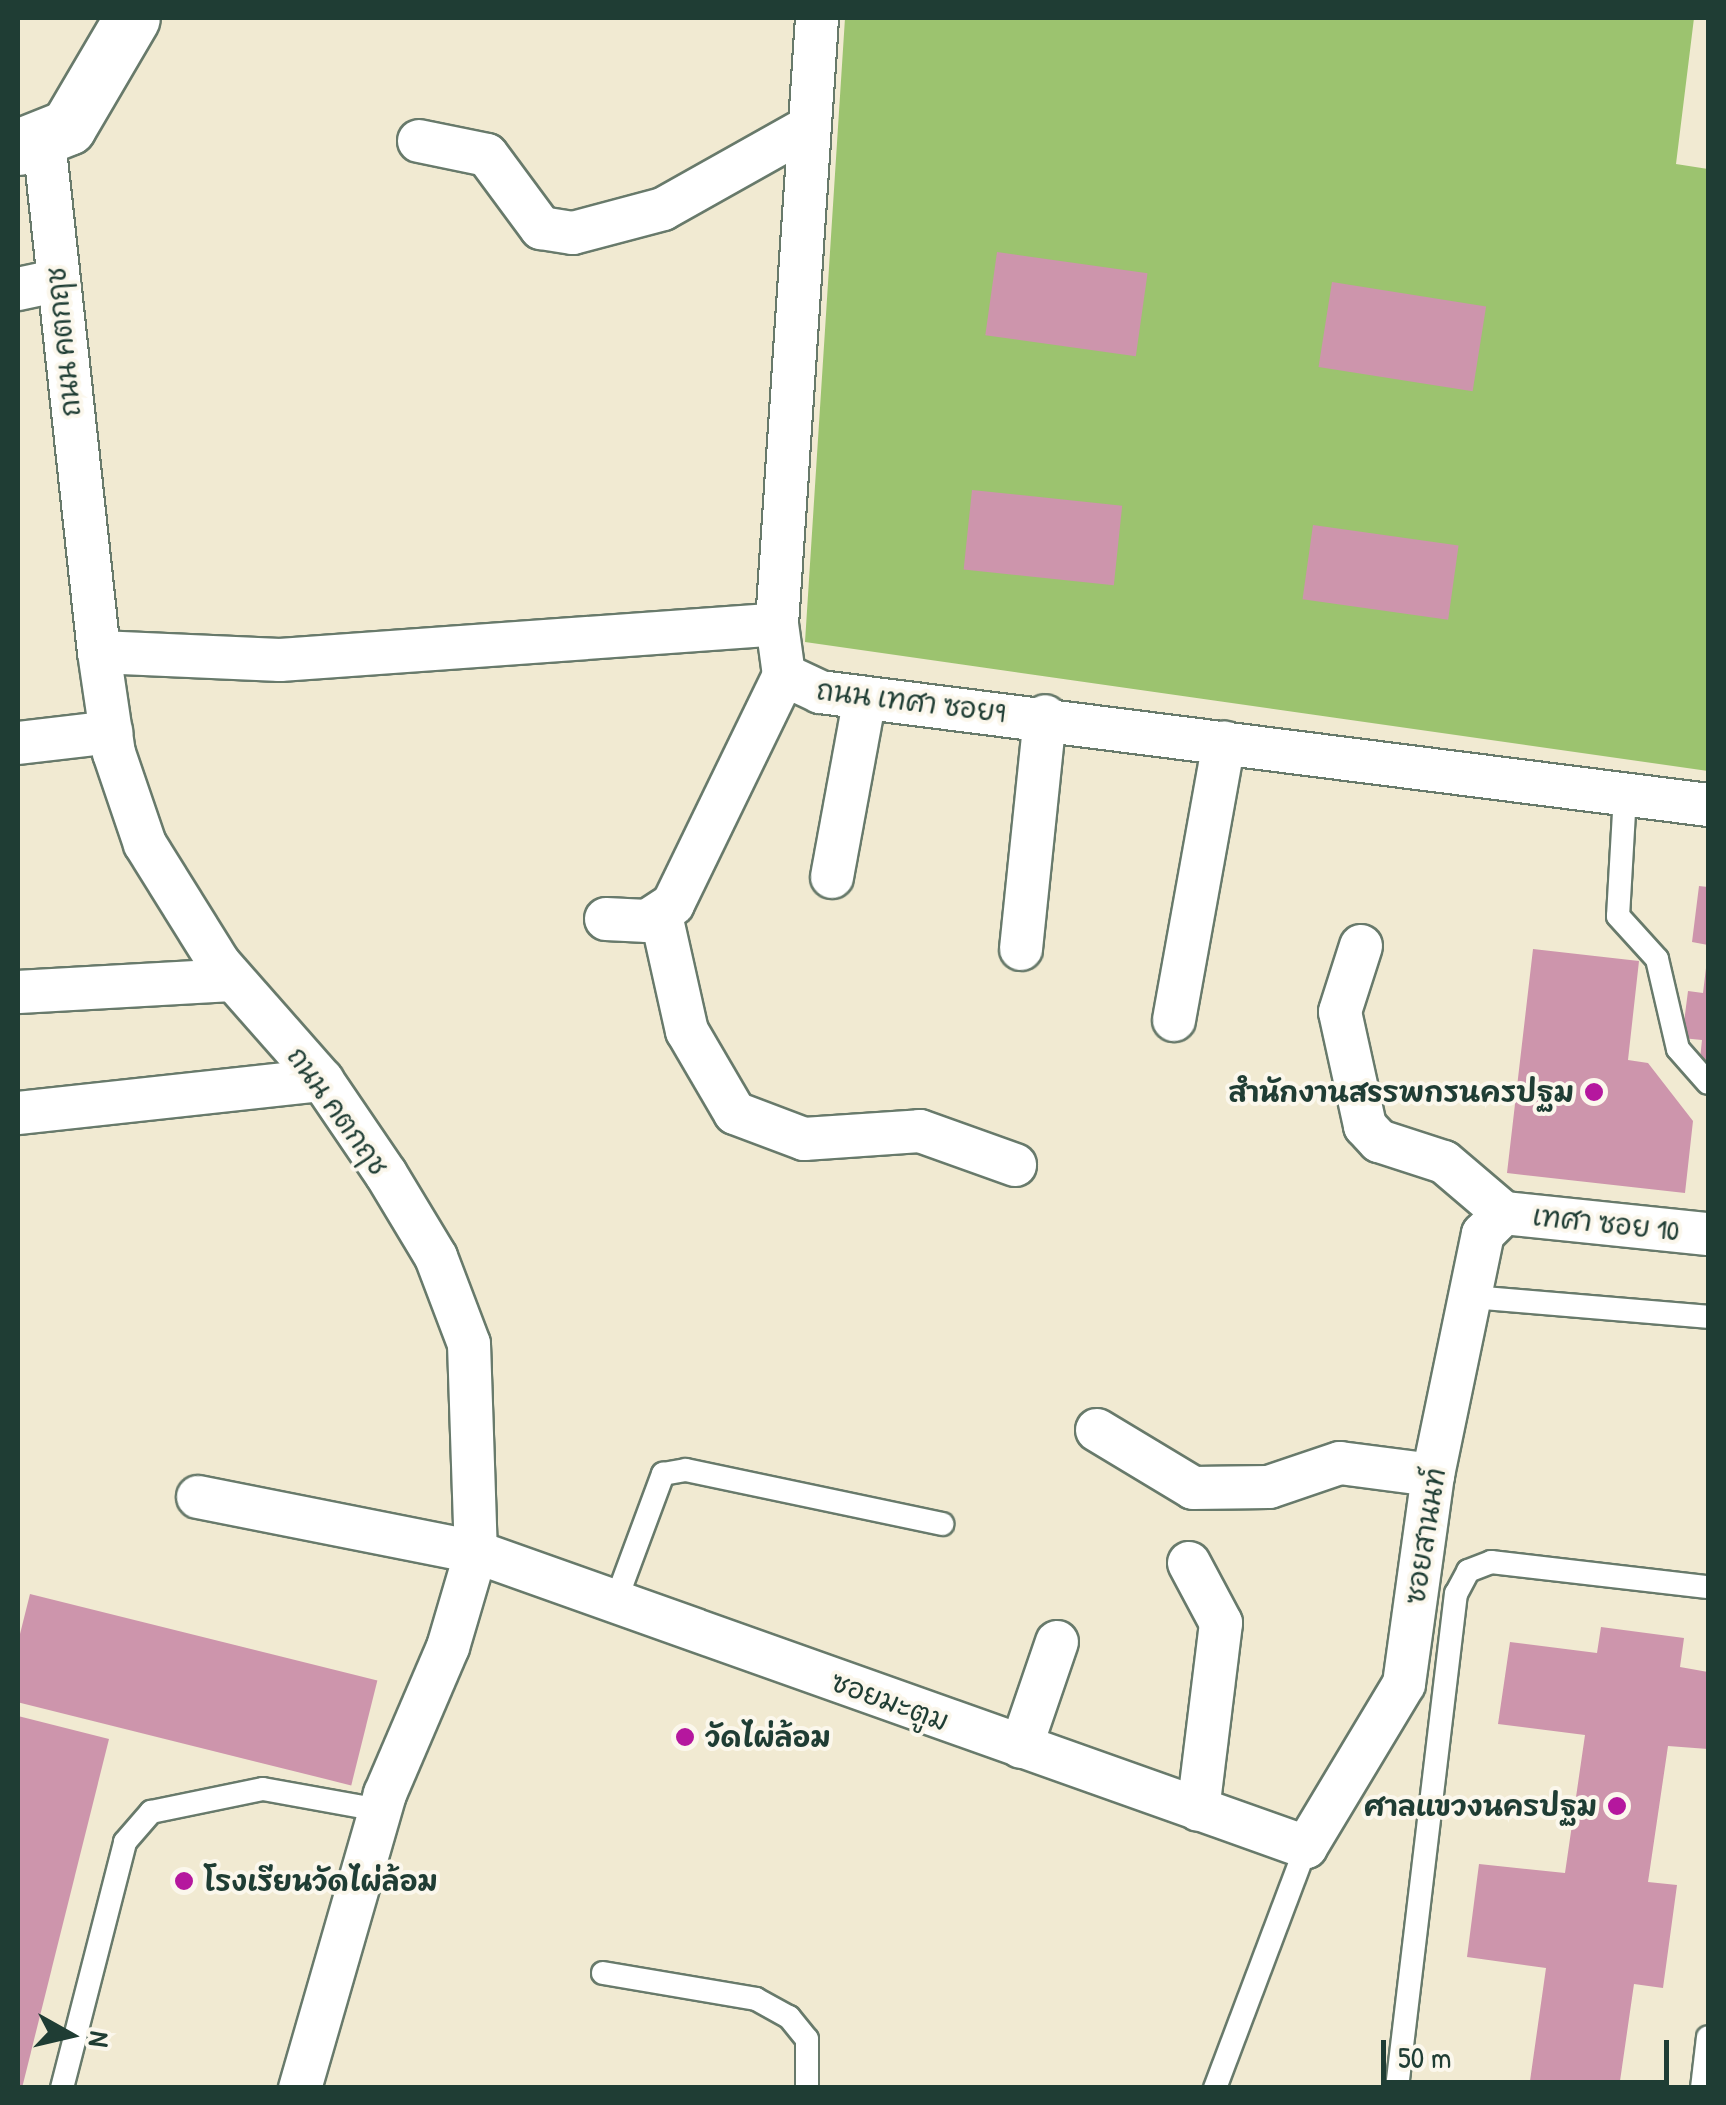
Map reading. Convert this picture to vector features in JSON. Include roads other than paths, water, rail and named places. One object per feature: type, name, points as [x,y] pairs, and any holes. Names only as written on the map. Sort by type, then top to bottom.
[{"type":"street","points":[[31,144],[85,103],[132,18]]},
{"type":"street","name":"ถนน เทศา ซอย9","points":[[817,18],[777,624],[784,674],[798,687],[1708,805]]},
{"type":"street","points":[[419,141],[488,155],[540,228],[573,232],[663,209],[809,127]]},
{"type":"street","name":"ถนน คตกฤช","points":[[31,144],[37,285],[111,732],[145,844],[233,980],[322,1080],[436,1257],[469,1344],[476,1552],[448,1647],[380,1810],[300,2088]]},
{"type":"street","points":[[99,652],[280,660],[777,624]]},
{"type":"street","points":[[784,674],[661,915],[686,1031],[734,1113],[804,1139],[920,1131],[1016,1164]]},
{"type":"street","points":[[832,877],[864,698]]},
{"type":"street","points":[[1021,949],[1044,716]]},
{"type":"street","points":[[18,743],[111,732]]},
{"type":"street","points":[[1174,1020],[1224,742]]},
{"type":"street","points":[[606,919],[661,915]]},
{"type":"street","points":[[1360,946],[1340,1012],[1365,1126],[1379,1141],[1444,1162],[1504,1212]]},
{"type":"street","points":[[18,992],[233,980]]},
{"type":"street","points":[[18,1113],[322,1080]]},
{"type":"street","name":"เทศา ซอย 10","points":[[1504,1212],[1708,1234]]},
{"type":"street","name":"ซอยสานนท์","points":[[1306,1848],[1404,1684],[1433,1476],[1483,1234],[1504,1212]]},
{"type":"street","points":[[1097,1430],[1194,1488],[1268,1487],[1340,1463],[1433,1476]]},
{"type":"street","name":"ซอยมะตูม","points":[[198,1496],[476,1552],[1306,1848]]},
{"type":"street","points":[[1189,1562],[1221,1623],[1198,1810]]},
{"type":"street","points":[[1020,1747],[1056,1642]]},
{"type":"lane","points":[[1625,795],[1618,916],[1657,959],[1678,1049],[1708,1083]]},
{"type":"lane","points":[[1471,1298],[1708,1317]]},
{"type":"lane","points":[[615,1603],[663,1474],[686,1470],[942,1524]]},
{"type":"lane","points":[[1397,2088],[1456,1594],[1468,1571],[1491,1562],[1708,1588]]},
{"type":"lane","points":[[62,2088],[126,1842],[152,1812],[263,1789],[380,1810]]},
{"type":"lane","points":[[1216,2088],[1306,1848]]},
{"type":"lane","points":[[604,1973],[756,1999],[789,2017],[807,2039],[807,2088]]},
{"type":"lane","points":[[1702,2088],[1708,2037]]},
{"type":"place","name":"สำนักงานสรรพกรนครปฐม","points":[[1594,1092]]},
{"type":"place","name":"วัดไผ่ล้อม","points":[[685,1737]]},
{"type":"place","name":"ศาลแขวงนครปฐม","points":[[1617,1806]]},
{"type":"place","name":"โรงเรียนวัดไผ่ล้อม","points":[[184,1881]]}]
